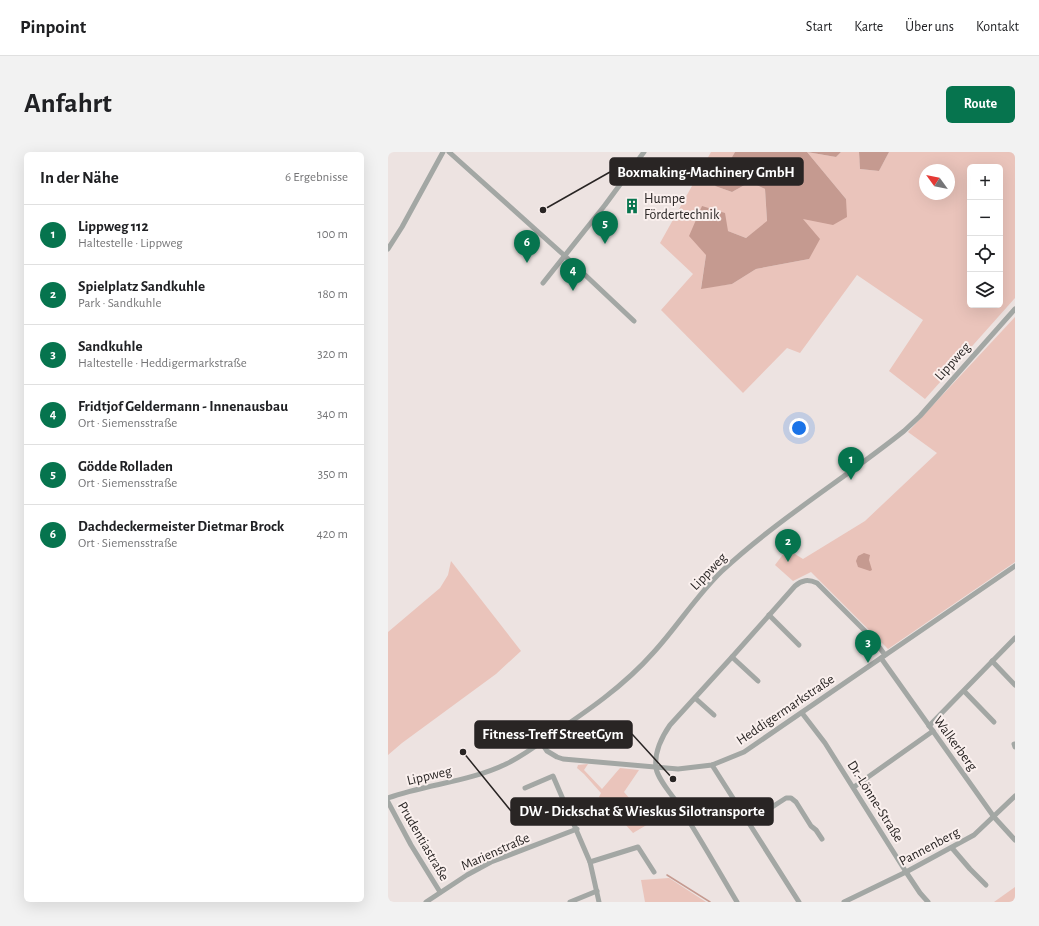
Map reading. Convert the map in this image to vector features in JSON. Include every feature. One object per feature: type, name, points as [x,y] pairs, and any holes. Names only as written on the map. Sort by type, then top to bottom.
[{"type":"street","points":[[388,249],[406,220],[443,152]]},
{"type":"street","points":[[449,152],[565,256],[634,321]]},
{"type":"street","points":[[543,283],[605,205],[644,152]]},
{"type":"street","name":"Lippweg","points":[[388,798],[407,792],[482,775],[508,763],[598,703],[653,654],[701,594],[756,541],[904,431],[936,398],[1015,309]]},
{"type":"street","name":"Heddigermarkstraße","points":[[541,742],[547,751],[563,759],[678,769],[712,765],[744,752],[1015,566]]},
{"type":"street","name":"Walkerberg","points":[[769,615],[800,582],[812,580],[817,583],[874,640],[883,657],[929,726],[994,817],[1015,840]]},
{"type":"street","points":[[737,902],[680,806],[658,773],[656,767],[657,751],[664,734],[670,725],[769,615],[799,645]]},
{"type":"street","points":[[929,726],[1015,638]]},
{"type":"street","points":[[732,656],[758,681]]},
{"type":"street","points":[[992,662],[1015,685]]},
{"type":"street","points":[[964,690],[994,722]]},
{"type":"street","points":[[695,698],[714,715]]},
{"type":"street","name":"Dr.-Lönne-Straße","points":[[802,713],[825,742],[906,872],[928,902]]},
{"type":"street","points":[[854,787],[933,731]]},
{"type":"street","points":[[712,765],[799,902]]},
{"type":"street","points":[[525,788],[553,776],[590,862],[599,902]]},
{"type":"street","name":"Pannenberg","points":[[844,902],[906,872],[974,835],[1015,796]]},
{"type":"street","points":[[749,822],[786,798],[791,798],[796,802],[811,826],[816,830],[822,839]]},
{"type":"street","name":"Prudentiastraße","points":[[388,802],[440,892]]},
{"type":"street","name":"Marienstraße","points":[[426,902],[467,875],[491,862],[577,830]]},
{"type":"street","points":[[590,862],[638,847],[654,872]]},
{"type":"street","points":[[952,848],[986,885]]},
{"type":"street","points":[[570,902],[597,891]]},
{"type":"shaded area","points":[[711,152],[735,152],[715,186],[732,192],[750,182],[765,189],[767,222],[746,238],[728,231],[706,255],[701,288],[732,284],[756,269],[809,259],[802,219],[846,199],[807,152],[836,157],[841,152],[859,152],[860,169],[879,171],[889,152],[1015,152],[1015,298],[925,399],[889,371],[923,320],[857,275],[800,353],[787,348],[743,393],[661,310],[693,274],[660,243]]},
{"type":"shaded area","points":[[735,152],[807,152],[846,199],[847,217],[833,225],[803,219],[820,239],[809,259],[756,269],[732,284],[701,289],[706,255],[689,236],[702,206],[725,213],[728,231],[746,238],[767,221],[765,189],[750,182],[732,192],[715,186]]},
{"type":"shaded area","points":[[807,152],[841,152],[836,157]]},
{"type":"shaded area","points":[[859,152],[889,152],[879,171],[860,169]]},
{"type":"shaded area","points":[[1015,317],[1015,562],[888,649],[811,572],[793,581],[775,565],[787,549],[803,559],[865,521],[937,453],[908,432]]},
{"type":"shaded area","points":[[864,553],[870,555],[869,560],[872,570],[870,571],[858,567],[856,561],[858,556]]},
{"type":"shaded area","points":[[451,561],[521,651],[496,674],[388,755],[388,632],[440,588],[448,575]]},
{"type":"shaded area","points":[[588,764],[584,770],[602,789],[620,768],[639,770],[624,792],[650,823],[633,833],[625,824],[615,803],[614,802],[609,807],[599,797],[601,793],[577,768],[578,765]]},
{"type":"shaded area","points":[[669,878],[706,902],[645,902],[641,880]]},
{"type":"shaded area","points":[[1015,887],[1015,902],[994,902]]},
{"type":"waterway","points":[[667,875],[710,902]]},
{"type":"place","name":"Humpe Fördertechnik","points":[[632,206]]},
{"type":"place","name":"Boxmaking-Machinery GmbH","points":[[543,210]]},
{"type":"place","name":"Gödde Rolladen","points":[[605,244]]},
{"type":"place","name":"Dachdeckermeister Dietmar Brock","points":[[527,263]]},
{"type":"place","name":"Fridtjof Geldermann - Innenausbau","points":[[573,291]]},
{"type":"place","name":"Lippweg 112","points":[[851,480]]},
{"type":"place","name":"Spielplatz Sandkuhle","points":[[788,562]]},
{"type":"place","name":"Sandkuhle","points":[[868,663]]},
{"type":"place","name":"DW - Dickschat & Wieskus Silotransporte","points":[[463,752]]},
{"type":"place","name":"Fitness-Treff StreetGym","points":[[673,779]]}]
